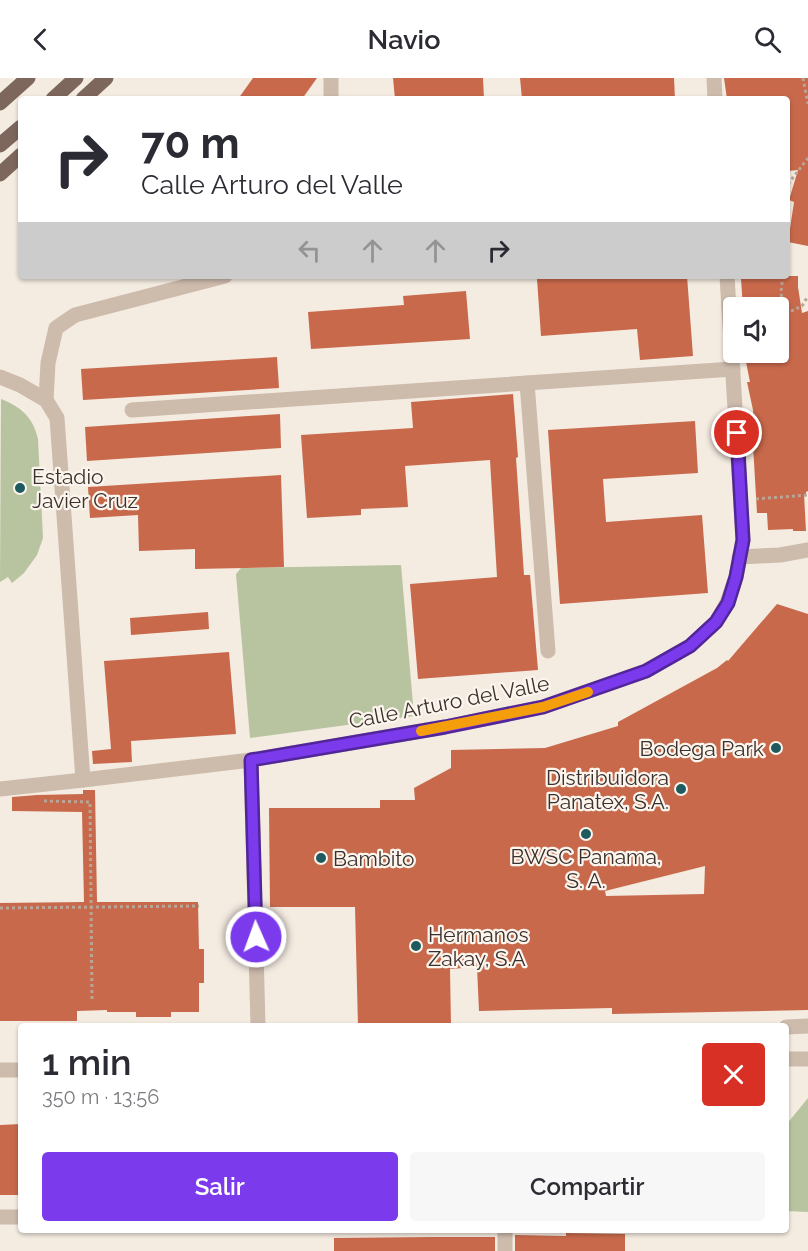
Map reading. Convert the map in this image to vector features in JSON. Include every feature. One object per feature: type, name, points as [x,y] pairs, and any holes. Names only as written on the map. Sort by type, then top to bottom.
[{"type":"main road","points":[[0,88],[26,78]]},
{"type":"main road","points":[[0,103],[26,78]]},
{"type":"main road","points":[[55,96],[76,78]]},
{"type":"main road","points":[[86,96],[106,78]]},
{"type":"main road","points":[[0,145],[18,130]]},
{"type":"main road","points":[[0,174],[18,158]]},
{"type":"street","points":[[331,78],[331,96]]},
{"type":"street","points":[[714,78],[715,96]]},
{"type":"street","points":[[46,400],[48,363],[56,328],[75,315],[213,279]]},
{"type":"street","name":"Calle Arturo del Valle","points":[[0,789],[251,760],[445,727],[543,707],[646,671],[690,646],[716,622],[728,603],[743,540],[727,279]]},
{"type":"street","points":[[132,410],[734,369]]},
{"type":"street","points":[[0,378],[20,385],[46,400],[57,418],[83,780]]},
{"type":"street","points":[[527,383],[548,651]]},
{"type":"street","points":[[739,557],[780,555],[808,550]]},
{"type":"street","points":[[251,760],[258,1023]]},
{"type":"street","points":[[789,1027],[808,1026]]},
{"type":"street","points":[[789,1059],[808,1059]]},
{"type":"street","points":[[0,1070],[18,1070]]},
{"type":"street","points":[[0,1217],[18,1217]]},
{"type":"street","points":[[505,1233],[505,1251]]},
{"type":"path","points":[[803,78],[808,104]]},
{"type":"path","points":[[790,181],[808,158]]},
{"type":"path","points":[[783,279],[783,315],[802,306],[808,296]]},
{"type":"path","points":[[752,500],[808,495]]},
{"type":"path","points":[[42,801],[90,802],[92,1001]]},
{"type":"path","points":[[0,908],[199,906]]},
{"type":"green space","name":"Estadio Javier Cruz","points":[[1,399],[25,414],[33,425],[38,439],[43,538],[37,555],[24,573],[12,583],[8,577],[0,582]]},
{"type":"green space","points":[[401,565],[414,716],[250,738],[236,574],[241,568]]},
{"type":"green space","points":[[808,1098],[808,1212],[789,1211],[789,1121]]},
{"type":"building","points":[[253,78],[317,78],[304,96],[240,96]]},
{"type":"building","points":[[393,78],[483,78],[484,96],[395,96]]},
{"type":"building","points":[[520,78],[674,78],[675,96],[522,96]]},
{"type":"building","points":[[724,78],[808,78],[808,246],[790,242],[794,202],[790,200],[790,197],[798,170],[790,171],[790,96],[727,96]]},
{"type":"building","points":[[790,276],[798,276],[802,313],[808,311],[808,491],[804,494],[806,531],[768,530],[767,513],[757,513],[753,445],[756,445],[753,410],[747,382],[750,382],[746,363],[789,363],[789,297],[742,297],[741,279],[790,279]]},
{"type":"building","points":[[537,279],[687,279],[693,356],[640,360],[637,329],[541,336]]},
{"type":"building","points":[[466,291],[470,339],[311,349],[308,312],[404,305],[403,296]]},
{"type":"building","points":[[277,357],[279,388],[83,400],[81,369]]},
{"type":"building","points":[[513,394],[524,575],[530,575],[538,670],[418,679],[410,584],[497,577],[490,460],[405,466],[408,507],[361,509],[361,515],[307,518],[301,435],[413,428],[411,402]]},
{"type":"building","points":[[280,414],[281,448],[87,461],[85,427]]},
{"type":"building","points":[[695,421],[698,473],[603,479],[606,522],[702,515],[708,593],[560,604],[548,430]]},
{"type":"building","points":[[281,475],[284,567],[195,569],[195,549],[139,551],[138,515],[90,518],[88,487]]},
{"type":"building","points":[[777,604],[808,614],[808,1010],[612,1014],[612,1008],[479,1011],[477,967],[450,969],[451,1023],[358,1023],[355,907],[270,907],[269,808],[380,808],[380,800],[415,800],[414,788],[451,768],[451,750],[545,748],[618,726],[618,722],[717,668],[727,660]],"holes":[[[705,866],[704,894],[606,896],[605,891]]]},
{"type":"building","points":[[208,612],[209,629],[131,635],[130,618]]},
{"type":"building","points":[[229,652],[236,734],[131,741],[132,762],[93,764],[92,751],[111,749],[104,661]]},
{"type":"building","points":[[83,790],[95,790],[97,902],[198,902],[199,949],[204,949],[204,983],[199,983],[199,1012],[171,1012],[171,1017],[136,1017],[136,1012],[77,1011],[77,1021],[0,1021],[0,903],[84,902],[82,812],[12,811],[12,797],[83,794]]},
{"type":"building","points":[[18,1124],[18,1195],[0,1195],[0,1125]]},
{"type":"building","points":[[566,1233],[625,1234],[625,1251],[515,1251],[515,1235],[566,1236]]},
{"type":"building","points":[[495,1237],[495,1251],[334,1251],[334,1238]]},
{"type":"slow traffic","points":[[421,731],[543,707],[588,692]]},
{"type":"place","name":"Estadio Javier Cruz","points":[[20,488]]},
{"type":"place","name":"Bodega Park","points":[[776,748]]},
{"type":"place","name":"Distribuidora Panatex, S.A.","points":[[681,789]]},
{"type":"place","name":"BWSC Panama, S. A.","points":[[586,834]]},
{"type":"place","name":"Bambito","points":[[321,858]]},
{"type":"place","name":"Hermanos Zakay, S.A","points":[[416,946]]},
{"type":"route","points":[[256,937],[251,760],[445,727],[543,707],[646,671],[690,646],[716,622],[728,603],[736,577],[743,540],[737,433]]}]
